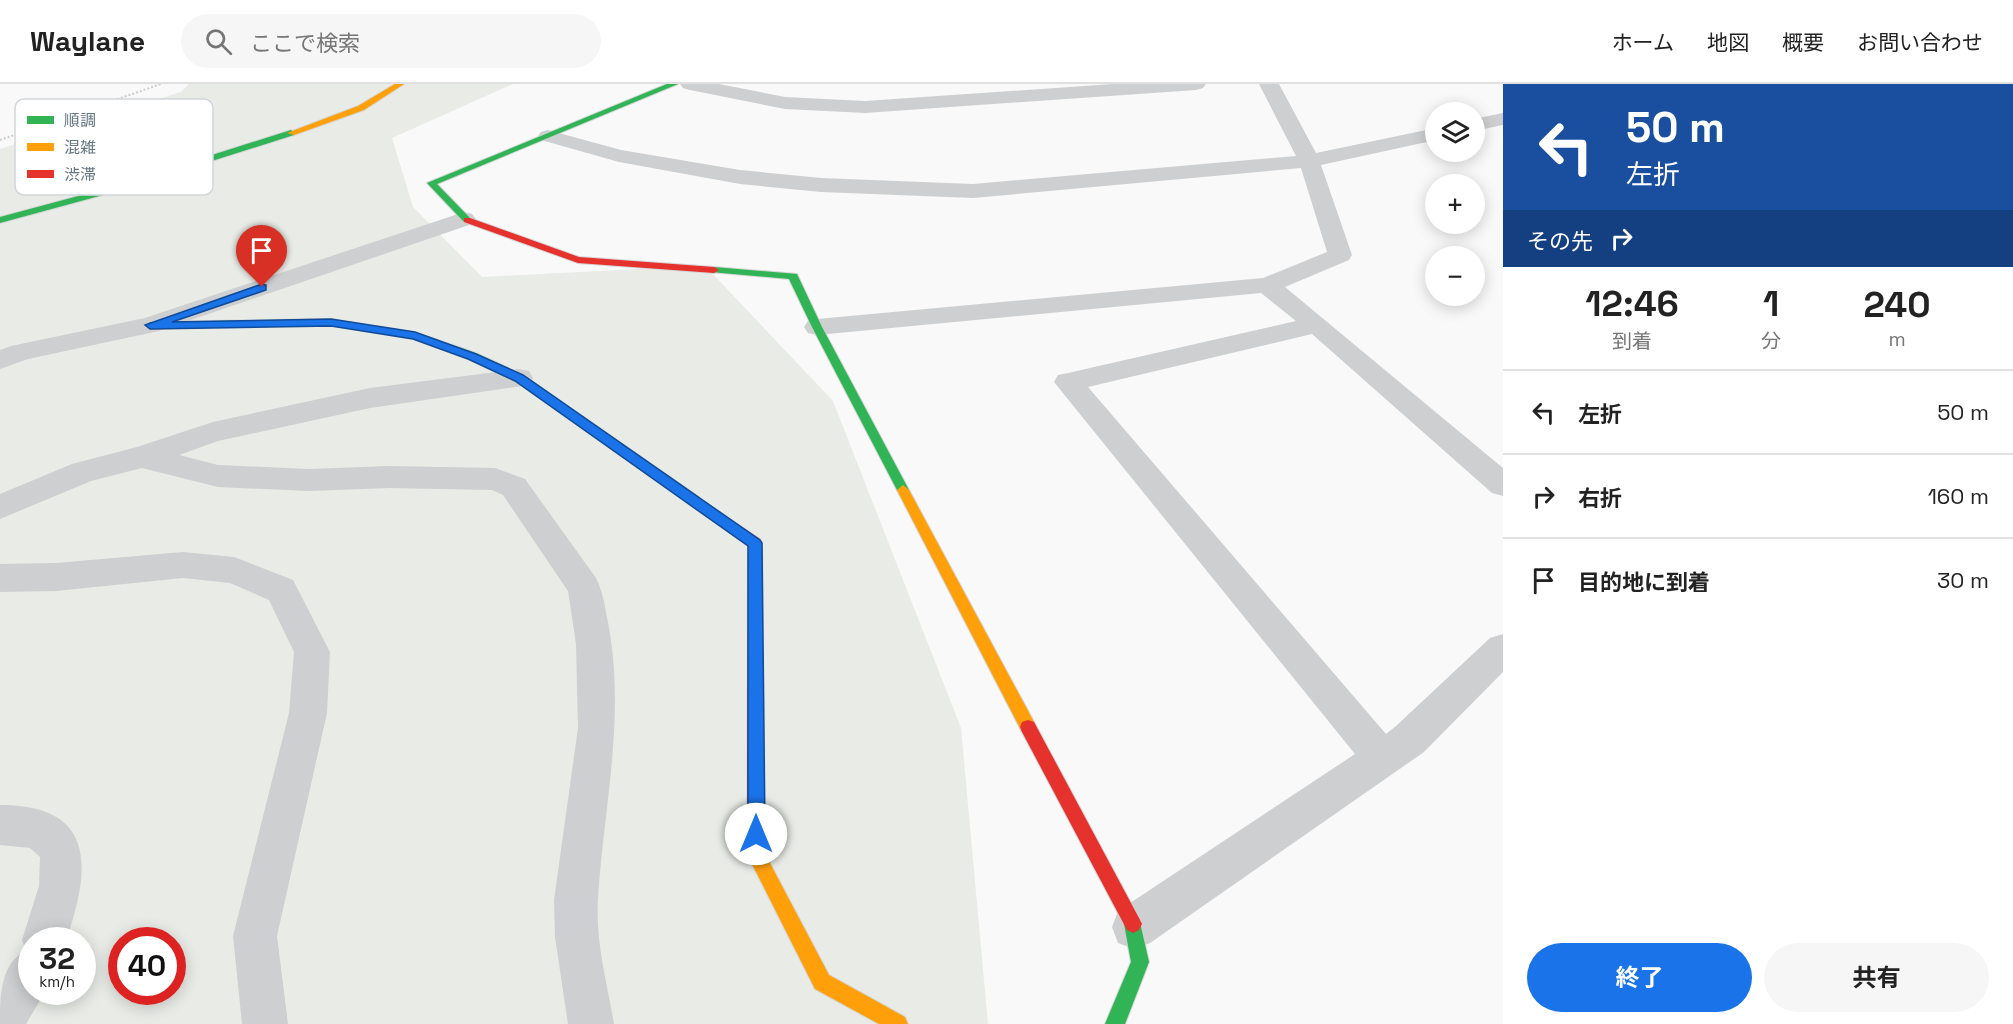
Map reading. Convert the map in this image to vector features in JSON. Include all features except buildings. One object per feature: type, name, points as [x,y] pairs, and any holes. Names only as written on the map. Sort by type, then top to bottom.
[{"type":"street","points":[[213,158],[342,117],[376,102],[400,84]]},
{"type":"street","points":[[674,84],[431,183],[464,219],[578,260],[794,276],[817,327],[1134,927],[1140,962],[1115,1024]]},
{"type":"street","points":[[690,84],[785,103],[865,107],[1084,88],[1196,84]]},
{"type":"street","points":[[817,327],[1266,285],[1340,255],[1309,161],[1269,84]]},
{"type":"street","points":[[1485,123],[1503,119]]},
{"type":"street","points":[[548,136],[619,156],[740,177],[973,192],[1309,161],[1425,136]]},
{"type":"street","points":[[0,220],[92,195]]},
{"type":"street","points":[[0,360],[21,352],[150,325],[464,219]]},
{"type":"street","points":[[1266,285],[1317,325],[1503,485]]},
{"type":"street","points":[[150,325],[331,322],[415,336],[472,356],[519,378],[755,543],[756,856],[822,982],[898,1024]]},
{"type":"street","points":[[1317,325],[1068,382],[1382,758]]},
{"type":"street","points":[[0,507],[83,472],[142,457],[213,432],[370,398],[519,378]]},
{"type":"street","points":[[142,457],[218,476],[309,480],[389,477],[495,479],[514,487],[584,588],[594,644],[597,728],[576,900],[577,937],[591,1024]]},
{"type":"street","points":[[0,578],[56,577],[183,565],[234,570],[281,590],[312,652],[308,713],[255,936],[265,1024]]},
{"type":"street","points":[[1134,927],[1410,739],[1503,649]]},
{"type":"street","points":[[0,825],[25,825],[42,832],[50,836],[58,850],[63,866],[55,910],[49,927]]},
{"type":"street","points":[[0,1024],[18,994]]},
{"type":"path","points":[[118,99],[161,84]]},
{"type":"path","points":[[0,140],[15,135]]},
{"type":"shaded area","points":[[189,84],[513,84],[392,138],[413,207],[482,277],[656,268],[709,270],[833,401],[961,728],[988,1024],[0,1024],[0,149],[15,144],[15,195],[213,195],[213,99],[159,99],[181,92]]},
{"type":"traffic: fast","points":[[467,220],[431,183],[674,84]]},
{"type":"traffic: fast","points":[[213,158],[291,133]]},
{"type":"traffic: fast","points":[[0,220],[92,195]]},
{"type":"traffic: fast","points":[[714,270],[793,276],[817,327],[903,490]]},
{"type":"traffic: fast","points":[[150,325],[331,322],[415,336],[472,356],[519,378],[694,500]]},
{"type":"traffic: fast","points":[[1115,1024],[1140,962],[1133,924]]},
{"type":"traffic: slow","points":[[291,133],[361,108],[400,84]]},
{"type":"traffic: slow","points":[[903,490],[1028,727]]},
{"type":"traffic: slow","points":[[756,854],[822,982],[898,1024]]},
{"type":"traffic: jam","points":[[467,220],[578,260],[714,270]]},
{"type":"traffic: jam","points":[[694,500],[755,543],[756,854]]},
{"type":"traffic: jam","points":[[1028,727],[1133,924]]},
{"type":"route","points":[[262,287],[150,325],[331,322],[415,336],[472,356],[519,378],[755,543],[756,834]]}]
